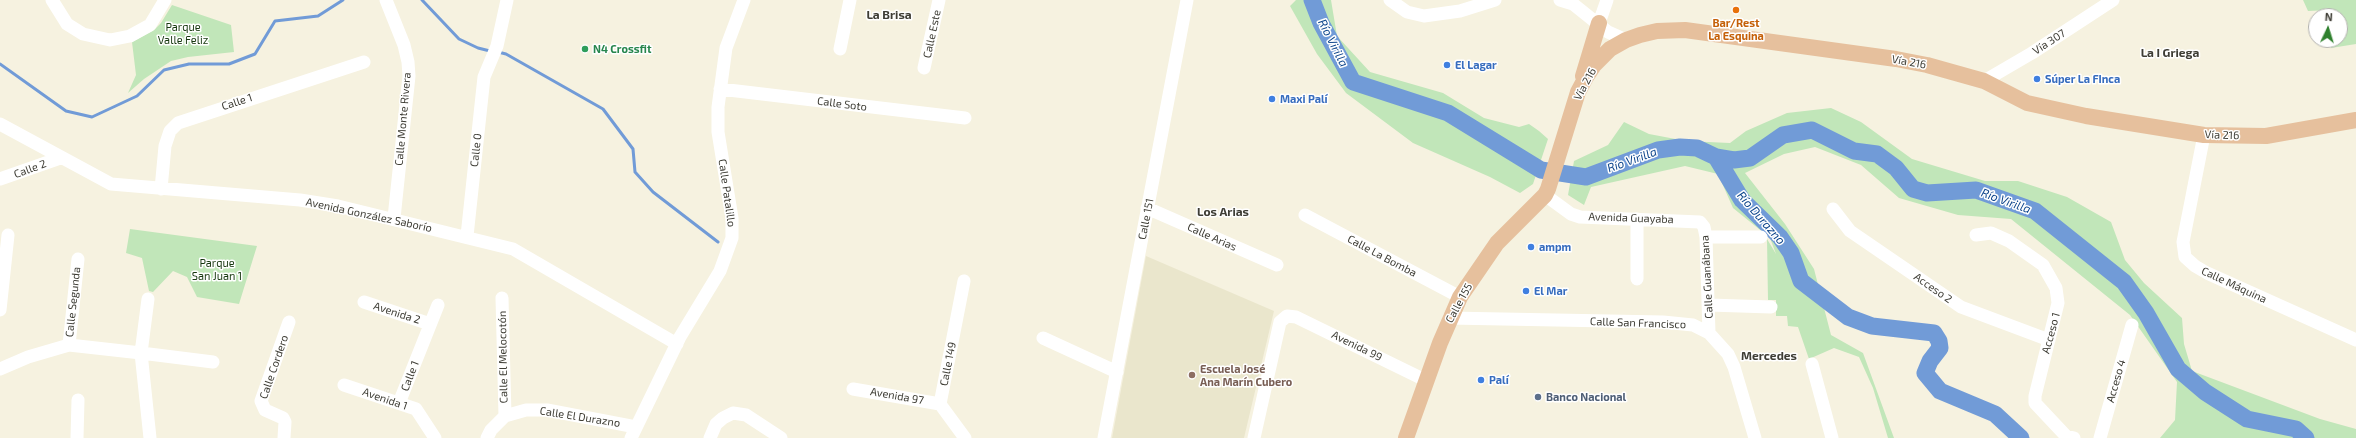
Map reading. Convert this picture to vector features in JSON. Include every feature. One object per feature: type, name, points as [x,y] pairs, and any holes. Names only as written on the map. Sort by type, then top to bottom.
[{"type":"main road","points":[[1578,92],[1598,23]]},
{"type":"main road","name":"Vía 216","points":[[1547,192],[1578,92],[1594,65],[1610,49],[1626,40],[1658,31],[1685,30],[1716,33],[1896,59],[1927,65],[1984,81],[2027,102],[2086,116],[2204,135],[2266,136],[2356,120]]},
{"type":"main road","name":"Calle 155","points":[[1406,438],[1449,318],[1460,296],[1497,243],[1547,192]]},
{"type":"street","points":[[52,0],[67,24],[83,34],[110,40],[130,36],[150,25],[164,0]]},
{"type":"street","name":"Calle Monte Rivera","points":[[386,0],[404,45],[409,76],[394,218]]},
{"type":"street","name":"Calle 0","points":[[467,236],[484,77],[488,64],[497,46],[507,0]]},
{"type":"street","name":"Calle Patalillo","points":[[634,432],[677,344],[720,271],[732,238],[732,218],[718,132],[720,89],[726,48],[744,0]]},
{"type":"street","points":[[840,49],[850,0]]},
{"type":"street","name":"Calle Este","points":[[924,68],[939,0]]},
{"type":"street","name":"Calle 151","points":[[1104,438],[1187,0]]},
{"type":"street","points":[[1390,0],[1407,12],[1424,16],[1460,11],[1495,0]]},
{"type":"street","points":[[1560,0],[1573,4],[1608,32],[1626,40]]},
{"type":"street","points":[[1598,23],[1607,0]]},
{"type":"street","name":"Vía 307","points":[[1984,81],[2032,54],[2113,0]]},
{"type":"street","name":"Calle 1","points":[[161,189],[165,146],[170,131],[178,123],[364,62]]},
{"type":"street","name":"Calle Soto","points":[[720,89],[965,118]]},
{"type":"street","name":"Avenida González Saborío","points":[[0,124],[60,158],[111,184],[300,200],[394,218],[513,249],[677,344]]},
{"type":"street","name":"Calle Máquina","points":[[2204,135],[2183,242],[2185,257],[2195,266],[2207,273],[2356,340]]},
{"type":"street","name":"Calle 2","points":[[0,179],[60,158]]},
{"type":"street","name":"Avenida Guayaba","points":[[1547,192],[1571,214],[1580,217],[1700,222]]},
{"type":"street","name":"Calle Arias","points":[[1147,208],[1277,265]]},
{"type":"street","name":"Acceso 2","points":[[1833,209],[1850,231],[1961,308],[2049,340]]},
{"type":"street","name":"Calle La Bomba","points":[[1305,215],[1460,296]]},
{"type":"street","points":[[1637,219],[1637,279]]},
{"type":"street","name":"Calle Guanábana","points":[[1700,222],[1704,227],[1706,237],[1709,333]]},
{"type":"street","name":"Acceso 1","points":[[1976,235],[1990,233],[2009,241],[2043,265],[2056,288],[2058,304],[2035,396],[2035,403],[2066,436],[2074,438]]},
{"type":"street","points":[[0,310],[8,235]]},
{"type":"street","points":[[1706,237],[1761,237]]},
{"type":"street","name":"Calle Segunda","points":[[68,344],[78,258]]},
{"type":"street","name":"Calle 149","points":[[940,404],[964,281]]},
{"type":"street","name":"Calle El Melocotón","points":[[502,298],[504,416]]},
{"type":"street","points":[[148,299],[141,353],[150,438]]},
{"type":"street","name":"Avenida 2","points":[[364,302],[430,324]]},
{"type":"street","name":"Calle 1","points":[[399,403],[438,305]]},
{"type":"street","points":[[1709,305],[1771,307]]},
{"type":"street","name":"Avenida 99","points":[[1254,438],[1280,322],[1287,316],[1296,317],[1426,380]]},
{"type":"street","name":"Calle San Francisco","points":[[1449,318],[1663,322],[1693,325],[1709,333],[1728,354],[1734,367],[1755,438]]},
{"type":"street","name":"Calle Cordero","points":[[284,438],[285,422],[283,418],[265,410],[261,401],[289,322]]},
{"type":"street","name":"Acceso 4","points":[[2100,438],[2132,325]]},
{"type":"street","points":[[1043,338],[1117,372]]},
{"type":"street","points":[[0,369],[28,357],[68,344],[213,362]]},
{"type":"street","points":[[1812,364],[1832,438]]},
{"type":"street","name":"Avenida 1","points":[[344,385],[416,409],[435,438]]},
{"type":"street","name":"Avenida 97","points":[[853,389],[940,404]]},
{"type":"street","points":[[77,438],[78,400]]},
{"type":"street","points":[[940,404],[968,438]]},
{"type":"street","name":"Calle El Durazno","points":[[504,416],[526,410],[547,410],[634,432]]},
{"type":"street","points":[[710,438],[716,424],[722,418],[733,413],[746,415],[781,438]]},
{"type":"street","points":[[486,438],[504,416]]},
{"type":"shaded area","name":"Escuela José Ana Marín Cubero","points":[[1146,256],[1274,311],[1244,438],[1112,438]]},
{"type":"green space","points":[[1296,0],[1331,0],[1337,36],[1370,72],[1443,93],[1484,118],[1519,127],[1529,124],[1539,131],[1548,139],[1533,184],[1520,193],[1490,177],[1413,143],[1346,93],[1317,54],[1290,6]]},
{"type":"green space","points":[[2303,0],[2356,0],[2356,44],[2348,45],[2348,8],[2308,8],[2308,11]]},
{"type":"green space","name":"Parque Valle Feliz","points":[[172,5],[231,25],[234,52],[188,57],[171,61],[144,79],[128,93],[136,75],[132,42],[154,30],[161,23]]},
{"type":"green space","points":[[1831,108],[1861,122],[1912,159],[1985,181],[2018,181],[2067,197],[2111,222],[2125,260],[2144,283],[2182,318],[2184,344],[2192,371],[2320,419],[2356,429],[2356,438],[2160,438],[2175,420],[2177,382],[2130,315],[2011,219],[1958,215],[1899,198],[1861,165],[1815,147],[1784,154],[1745,173],[1785,224],[1814,269],[1831,335],[1863,353],[1894,438],[1888,438],[1873,388],[1859,357],[1834,348],[1809,359],[1798,327],[1788,326],[1787,316],[1776,316],[1776,300],[1768,300],[1767,239],[1776,254],[1770,238],[1733,208],[1718,174],[1685,166],[1591,187],[1584,205],[1568,195],[1574,161],[1608,145],[1624,122],[1649,134],[1686,141],[1730,143],[1746,131],[1787,113]]},
{"type":"green space","name":"Parque San Juan 1","points":[[130,229],[257,246],[239,304],[197,297],[187,277],[173,271],[153,292],[149,291],[142,258],[126,253]]},
{"type":"waterway","points":[[0,64],[66,111],[92,117],[137,96],[164,70],[189,64],[229,64],[255,54],[275,21],[318,16],[343,0]]},
{"type":"waterway","points":[[422,0],[459,39],[478,48],[490,51]]},
{"type":"waterway","name":"Río Virilla","points":[[1312,0],[1321,23],[1353,82],[1448,113],[1541,170],[1586,177],[1658,150],[1680,147],[1697,148],[1716,157],[1734,160],[1750,158],[1783,135],[1812,130],[1854,151],[1877,154],[1896,168],[1913,189],[1927,193],[1976,190],[2035,211],[2124,282],[2146,313],[2178,369],[2205,392],[2247,419],[2296,429],[2306,438]]},
{"type":"waterway","points":[[498,52],[506,54],[603,109],[633,149],[635,172],[653,192],[718,242]]},
{"type":"waterway","name":"Río Durazno","points":[[1716,157],[1742,200],[1780,237],[1791,253],[1801,281],[1848,317],[1872,326],[1934,333],[1939,341],[1940,348],[1930,361],[1925,373],[1940,391],[1995,414],[2021,438]]},
{"type":"place","name":"Bar/Rest La Esquina","points":[[1736,10]]},
{"type":"place","name":"N4 Crossfit","points":[[585,49]]},
{"type":"place","name":"El Lagar","points":[[1447,65]]},
{"type":"place","name":"Súper La FInca","points":[[2037,79]]},
{"type":"place","name":"Maxi Palí","points":[[1272,99]]},
{"type":"place","name":"ampm","points":[[1531,247]]},
{"type":"place","name":"El Mar","points":[[1526,291]]},
{"type":"place","name":"Escuela José Ana Marín Cubero","points":[[1192,375]]},
{"type":"place","name":"Palí","points":[[1481,380]]},
{"type":"place","name":"Banco Nacional","points":[[1538,397]]},
{"type":"district","name":"La Brisa","points":[[889,15]]},
{"type":"district","name":"La I Griega","points":[[2170,53]]},
{"type":"district","name":"Los Arias","points":[[1223,212]]},
{"type":"district","name":"Mercedes","points":[[1769,356]]}]
